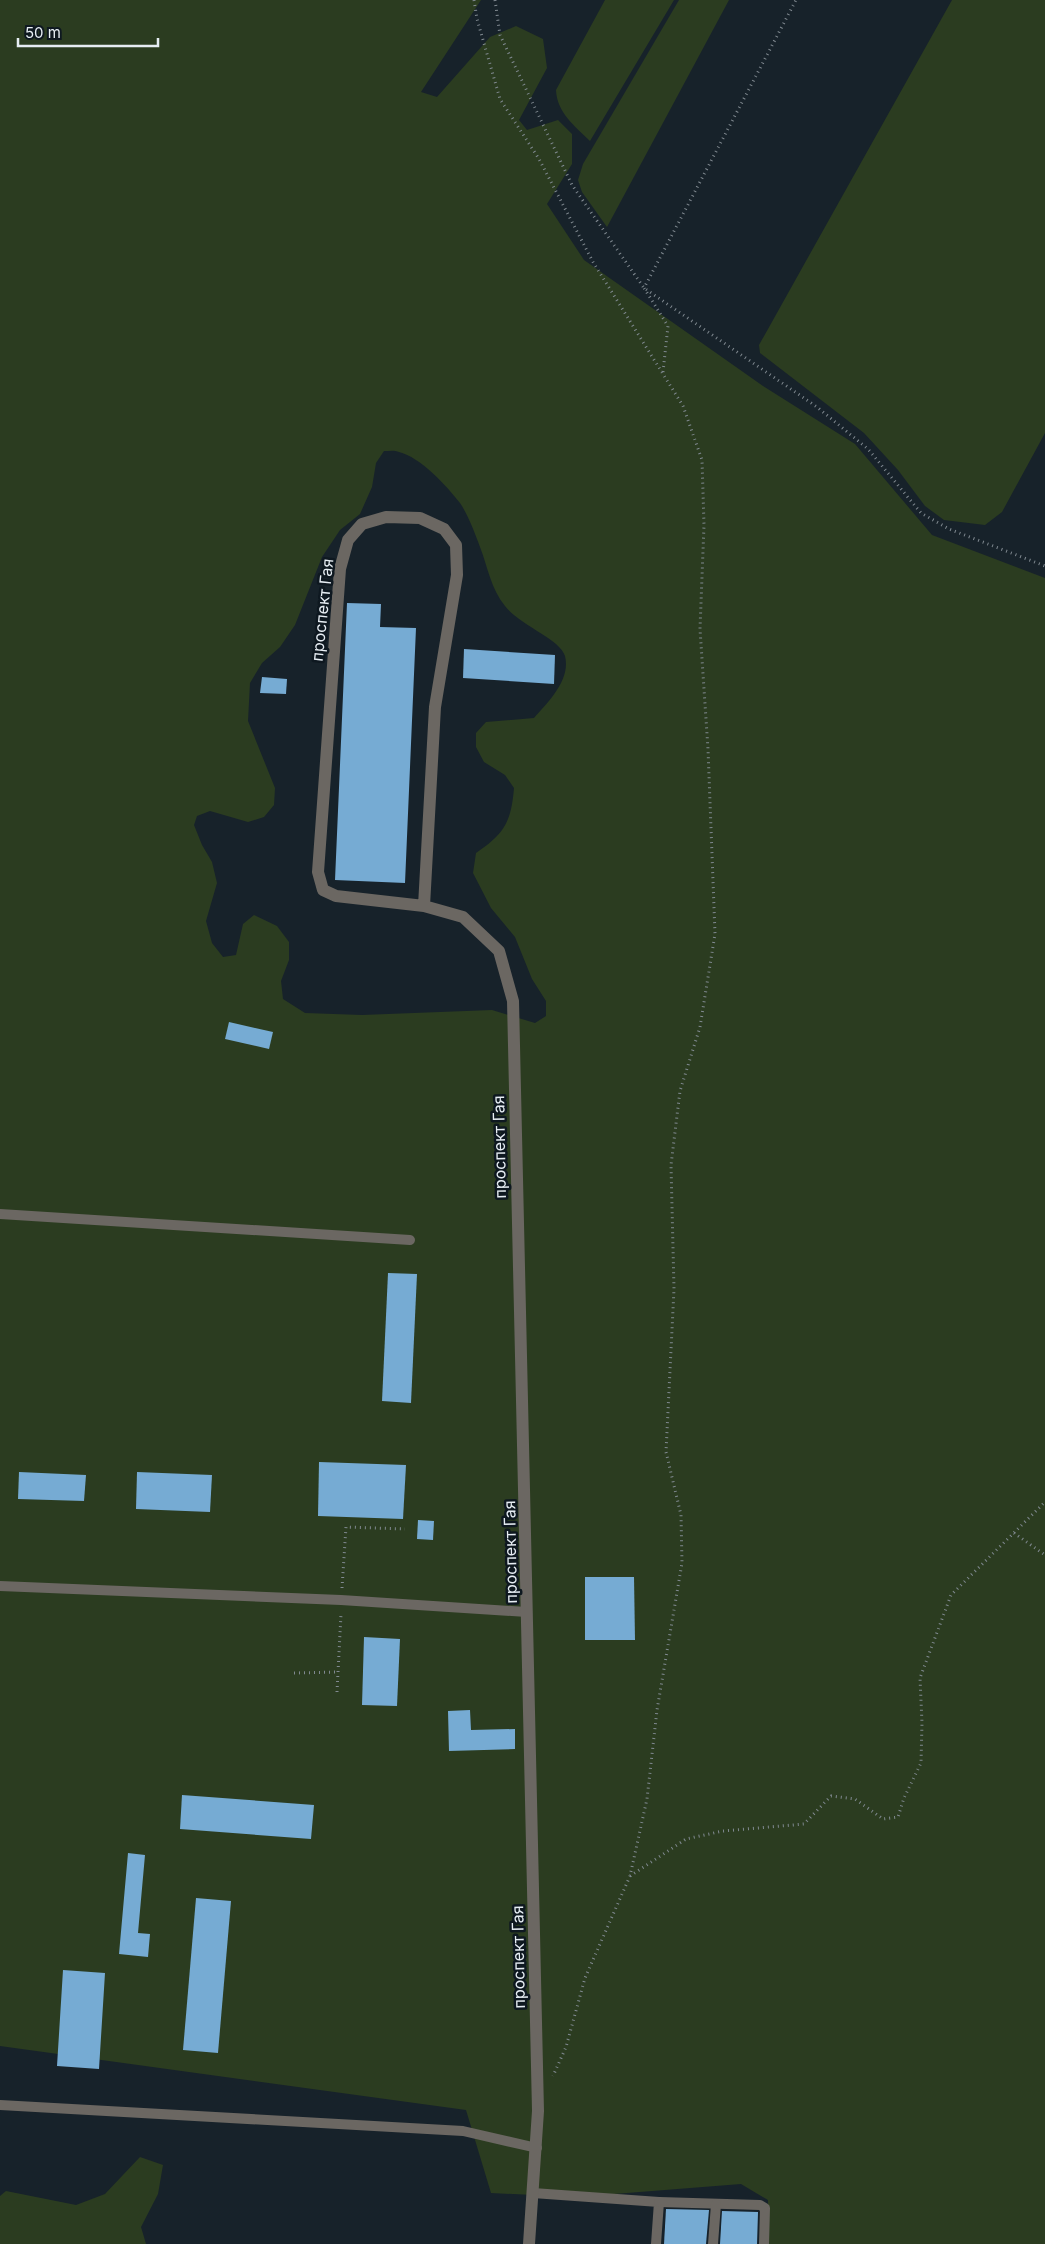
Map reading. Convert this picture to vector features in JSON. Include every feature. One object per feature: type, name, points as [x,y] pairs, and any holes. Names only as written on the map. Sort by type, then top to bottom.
[{"type":"street","name":"проспект Гая","points":[[424,906],[435,707],[457,575],[456,545],[444,529],[420,518],[386,518],[362,524],[348,540],[340,569],[318,872],[323,890],[336,896],[424,906],[463,917],[499,951],[513,1001],[537,2148],[529,2244]]},
{"type":"lane","points":[[0,1214],[410,1240]]},
{"type":"lane","points":[[0,1586],[341,1600],[527,1612]]},
{"type":"lane","points":[[0,2105],[462,2131],[537,2148]]},
{"type":"lane","points":[[533,2193],[659,2202],[760,2205],[765,2208],[764,2244]]},
{"type":"lane","points":[[656,2244],[659,2202]]},
{"type":"lane","points":[[713,2244],[716,2204]]},
{"type":"path","points":[[474,0],[477,19],[500,99],[538,160],[594,262],[683,406],[702,460],[704,525],[700,629],[708,749],[715,934],[700,1027],[680,1091],[671,1166],[674,1289],[666,1452],[681,1515],[682,1563],[657,1710],[647,1799],[630,1876],[585,1978],[566,2047],[552,2079]]},
{"type":"path","points":[[494,0],[500,35],[572,185],[644,288],[668,326],[662,372]]},
{"type":"path","points":[[644,288],[796,0]]},
{"type":"path","points":[[644,288],[817,407],[868,449],[922,513],[949,529],[1045,566]]},
{"type":"path","points":[[630,1876],[686,1840],[723,1831],[804,1824],[830,1796],[855,1799],[883,1819],[898,1817],[904,1798],[921,1764],[920,1678],[951,1595],[1045,1502]]},
{"type":"path","points":[[1014,1533],[1045,1555]]},
{"type":"path","points":[[294,1673],[338,1672]]},
{"type":"green space","points":[[0,0],[481,0],[421,92],[437,97],[490,37],[516,26],[543,39],[547,68],[519,120],[527,130],[558,120],[572,134],[572,164],[547,204],[584,260],[763,386],[855,444],[932,535],[1045,578],[1045,2244],[768,2244],[768,2200],[741,2184],[576,2197],[491,2193],[466,2110],[0,2046]],"holes":[[[384,451],[397,451],[416,460],[448,489],[460,503],[469,519],[500,599],[511,613],[548,638],[562,650],[565,656],[565,674],[562,682],[552,698],[534,718],[486,722],[476,733],[476,747],[484,762],[505,775],[514,788],[508,819],[500,833],[476,853],[473,873],[491,908],[515,937],[532,979],[546,1001],[546,1016],[535,1023],[492,1010],[362,1015],[305,1013],[283,999],[281,981],[289,960],[289,942],[277,926],[254,915],[243,924],[236,955],[223,957],[212,943],[206,921],[217,883],[212,862],[202,845],[194,825],[197,816],[210,811],[248,822],[264,817],[274,805],[275,788],[248,721],[250,683],[262,663],[280,647],[295,625],[322,557],[340,530],[360,514],[372,487],[376,463]]]},
{"type":"green space","points":[[605,0],[674,0],[590,141],[563,112],[556,90]]},
{"type":"green space","points":[[679,0],[729,0],[607,227],[582,192],[578,180],[583,164]]},
{"type":"green space","points":[[952,0],[1045,0],[1045,433],[1002,512],[985,525],[944,520],[925,506],[898,470],[864,433],[760,353],[759,345]]},
{"type":"green space","points":[[140,2157],[163,2165],[158,2194],[141,2227],[146,2244],[0,2244],[0,2196],[6,2191],[76,2205],[105,2194]]},
{"type":"building","points":[[347,603],[381,604],[380,627],[416,628],[405,883],[335,880]]},
{"type":"building","points":[[464,649],[555,655],[554,684],[463,678]]},
{"type":"building","points":[[262,677],[287,679],[286,694],[260,693]]},
{"type":"building","points":[[229,1022],[273,1032],[269,1049],[225,1039]]},
{"type":"building","points":[[388,1273],[417,1274],[411,1403],[382,1401]]},
{"type":"building","points":[[319,1462],[406,1465],[403,1519],[318,1516]]},
{"type":"building","points":[[19,1472],[86,1475],[84,1501],[18,1499]]},
{"type":"building","points":[[137,1472],[212,1475],[210,1512],[136,1509]]},
{"type":"building","points":[[418,1520],[434,1521],[433,1540],[417,1539]]},
{"type":"building","points":[[585,1577],[634,1577],[635,1640],[585,1640]]},
{"type":"building","points":[[364,1637],[400,1639],[397,1706],[362,1705]]},
{"type":"building","points":[[470,1710],[471,1730],[515,1729],[515,1749],[449,1751],[448,1711]]},
{"type":"building","points":[[182,1795],[314,1805],[311,1839],[180,1829]]},
{"type":"building","points":[[128,1853],[145,1855],[138,1933],[150,1934],[148,1957],[119,1954]]},
{"type":"building","points":[[196,1898],[231,1901],[218,2053],[183,2050]]},
{"type":"building","points":[[63,1970],[105,1973],[99,2069],[57,2066]]},
{"type":"building","points":[[666,2209],[709,2210],[706,2244],[664,2244]]},
{"type":"building","points":[[722,2211],[758,2212],[757,2244],[720,2244]]}]
